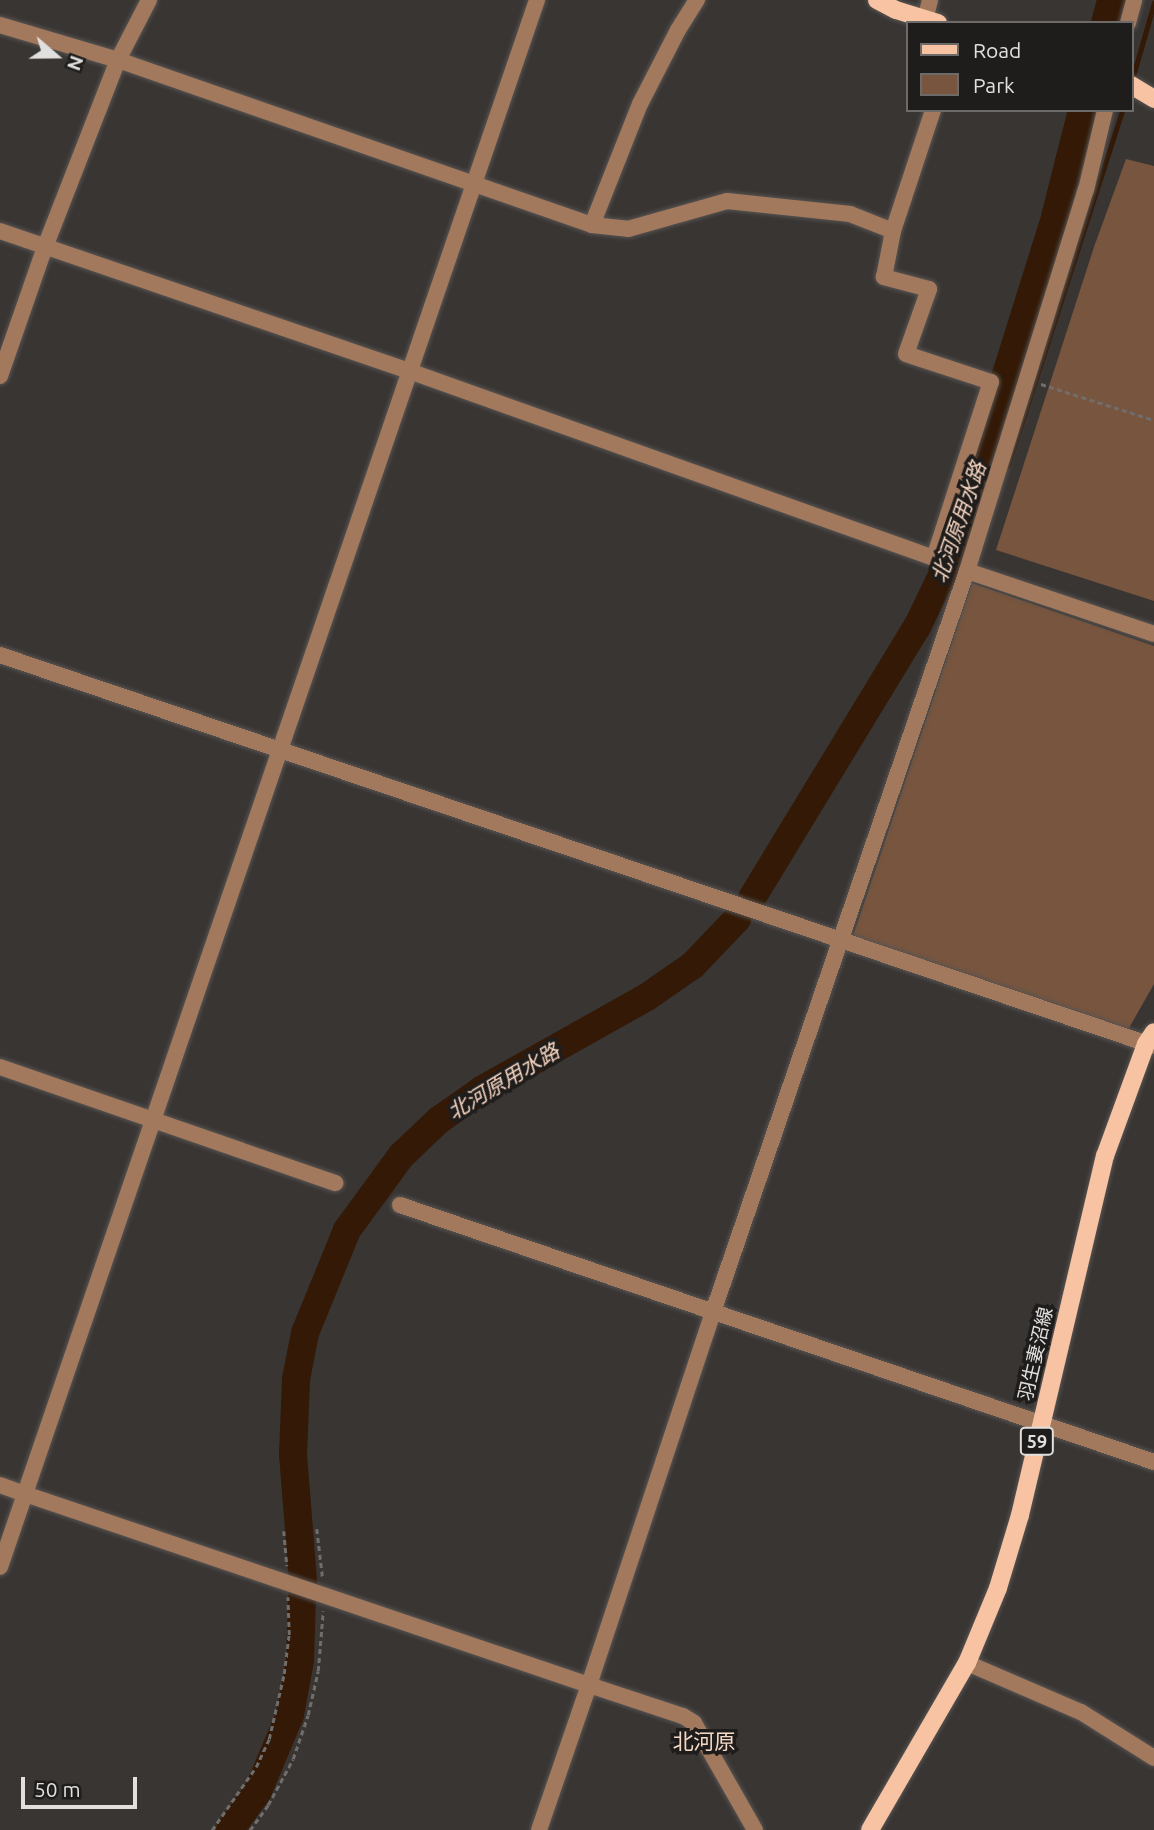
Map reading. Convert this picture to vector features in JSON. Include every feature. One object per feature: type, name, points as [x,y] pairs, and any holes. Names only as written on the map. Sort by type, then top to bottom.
[{"type":"main road","points":[[877,0],[929,21]]},
{"type":"main road","points":[[1133,86],[1154,99]]},
{"type":"main road","name":"羽生妻沼線","points":[[870,1830],[967,1663],[1006,1563],[1105,1156],[1151,1041]]},
{"type":"street","points":[[0,376],[45,247],[118,60],[149,0]]},
{"type":"street","points":[[0,1567],[537,0]]},
{"type":"street","points":[[592,225],[640,104],[678,30],[697,0]]},
{"type":"street","points":[[930,0],[931,21]]},
{"type":"street","points":[[1129,21],[1134,0]]},
{"type":"street","points":[[0,25],[118,60],[592,225],[628,229],[727,201],[850,214],[893,231]]},
{"type":"street","points":[[0,231],[409,371],[933,558],[991,382],[906,354],[929,289],[884,277],[893,231],[932,112]]},
{"type":"street","points":[[539,1830],[967,571],[1086,190],[1105,112]]},
{"type":"street","points":[[967,571],[1154,634]]},
{"type":"street","points":[[0,655],[841,940],[1151,1041]]},
{"type":"street","points":[[0,1068],[335,1183]]},
{"type":"street","points":[[400,1205],[1154,1462]]},
{"type":"street","points":[[0,1485],[683,1716],[694,1723],[755,1830]]},
{"type":"street","points":[[967,1663],[1081,1712],[1154,1758]]},
{"type":"path","points":[[1025,379],[1154,420]]},
{"type":"path","points":[[250,1830],[268,1805],[293,1759],[308,1715],[318,1671],[324,1594],[317,1529]]},
{"type":"path","points":[[212,1830],[256,1767],[269,1739],[284,1674],[289,1635],[284,1531]]},
{"type":"green space","points":[[1126,159],[1154,166],[1154,601],[996,550],[1094,247]]},
{"type":"green space","points":[[972,583],[1154,646],[1154,984],[1129,1028],[1120,1029],[852,939]]},
{"type":"waterway","name":"北河原用水路","points":[[1106,21],[1111,0]]},
{"type":"waterway","points":[[1133,76],[1154,3]]},
{"type":"waterway","name":"北河原用水路","points":[[752,898],[917,627],[945,569],[1055,217],[1081,112]]},
{"type":"waterway","points":[[1008,466],[1121,112]]},
{"type":"waterway","name":"北河原用水路","points":[[303,1581],[293,1455],[296,1379],[305,1333],[347,1230],[401,1156],[439,1120],[483,1089],[647,997],[693,965],[737,919]]},
{"type":"waterway","name":"北河原用水路","points":[[230,1830],[258,1791],[290,1715],[300,1660],[302,1598]]},
{"type":"district","name":"北河原","points":[[704,1741]]}]
